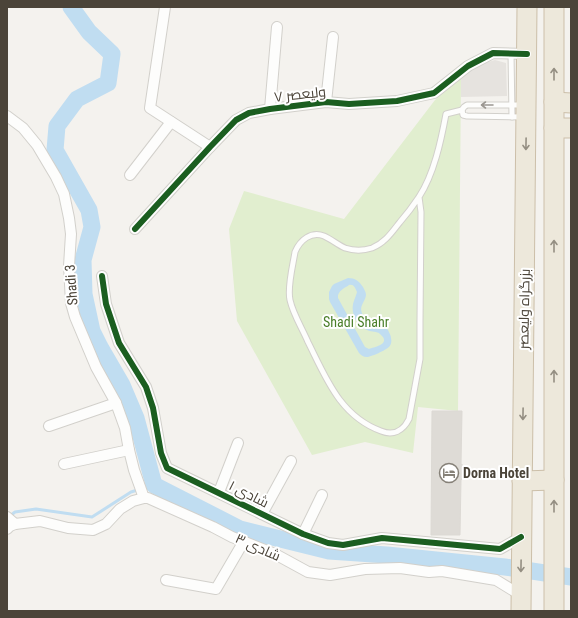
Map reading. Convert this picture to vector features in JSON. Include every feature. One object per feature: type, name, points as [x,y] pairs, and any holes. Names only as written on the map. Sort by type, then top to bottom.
[{"type":"highway","name":"بزرگراه ولیعصر","points":[[521,598],[522,481],[519,54],[527,7]]},
{"type":"highway","name":"بزرگراه ولیعصر","points":[[554,7],[562,102],[554,480],[554,611]]},
{"type":"highway","points":[[522,481],[554,480]]},
{"type":"street","points":[[166,7],[150,108],[210,147]]},
{"type":"street","points":[[270,109],[277,27]]},
{"type":"street","points":[[326,102],[333,36]]},
{"type":"street","name":"ولیعصر ۷","points":[[135,229],[236,120],[248,113],[326,102],[349,104],[397,101],[434,93],[468,66],[493,53],[519,54]]},
{"type":"street","name":"Shadi 3","points":[[7,116],[23,128],[37,145],[64,194],[71,234],[69,266],[71,303],[75,317],[96,367],[116,403],[125,428],[134,470],[144,498]]},
{"type":"street","points":[[130,175],[171,122]]},
{"type":"street","name":"شادی ۱","points":[[102,276],[106,304],[119,343],[146,386],[153,408],[161,453],[167,468],[303,534],[328,543],[343,545],[382,538],[500,549],[521,540]]},
{"type":"street","points":[[49,426],[116,403]]},
{"type":"street","points":[[219,492],[238,443]]},
{"type":"street","points":[[64,464],[129,450]]},
{"type":"street","points":[[262,514],[291,461]]},
{"type":"street","points":[[303,534],[322,494]]},
{"type":"street","points":[[10,523],[40,521],[68,528],[92,530],[106,524],[120,510],[133,501],[144,498]]},
{"type":"street","name":"شادی ۳","points":[[144,498],[148,498],[213,526],[232,537],[275,554],[308,572],[330,575],[365,569],[400,568],[429,572],[442,571],[496,580],[514,591],[521,598]]},
{"type":"street","points":[[166,580],[216,589],[244,541]]},
{"type":"lane","points":[[419,197],[421,212],[420,359],[409,419],[402,429],[394,433],[386,433],[374,428],[355,415],[345,406],[334,392],[328,383],[295,314],[289,292],[297,246],[304,238],[314,235],[325,236],[343,247],[358,250],[371,248],[382,243],[419,197],[429,177],[440,141],[446,114],[462,110],[464,106],[468,105],[519,111]]},
{"type":"lane","points":[[462,110],[463,115],[467,116],[519,111]]},
{"type":"green space","name":"Shadi Shahr","points":[[461,78],[458,411],[418,407],[413,453],[365,442],[312,455],[237,321],[229,229],[244,191],[344,219],[435,100]]},
{"type":"shaded area","points":[[495,60],[506,63],[507,96],[461,97],[461,78],[478,65]]},
{"type":"water","points":[[348,278],[355,279],[360,283],[366,294],[361,307],[363,315],[368,321],[382,325],[388,330],[391,336],[391,344],[389,347],[369,357],[363,356],[359,353],[330,302],[329,292],[334,284]],"holes":[[[349,285],[352,285],[357,292],[353,304],[354,316],[360,326],[368,331],[379,333],[384,340],[382,344],[369,349],[365,347],[338,298],[339,293]]]},
{"type":"building","name":"Dorna Hotel","points":[[432,411],[462,411],[461,464],[464,466],[466,472],[461,480],[460,535],[431,535]]},
{"type":"waterway","points":[[71,7],[89,32],[112,54],[108,83],[77,99],[57,126],[55,150],[89,210],[92,227],[83,260],[84,294],[92,331],[122,385],[136,418],[154,485],[240,529],[329,551],[387,555],[505,567],[571,577]]},
{"type":"waterway","points":[[10,516],[15,512],[36,509],[92,517],[131,492],[154,485]]},
{"type":"cycle path","points":[[135,229],[236,120],[249,113],[326,102],[349,104],[397,101],[434,93],[468,66],[493,53],[527,54]]},
{"type":"cycle path","points":[[102,276],[106,304],[119,343],[146,387],[153,408],[161,453],[167,468],[303,534],[328,543],[343,545],[382,538],[500,549],[521,537]]},
{"type":"place","name":"Dorna Hotel","points":[[449,473]]}]
